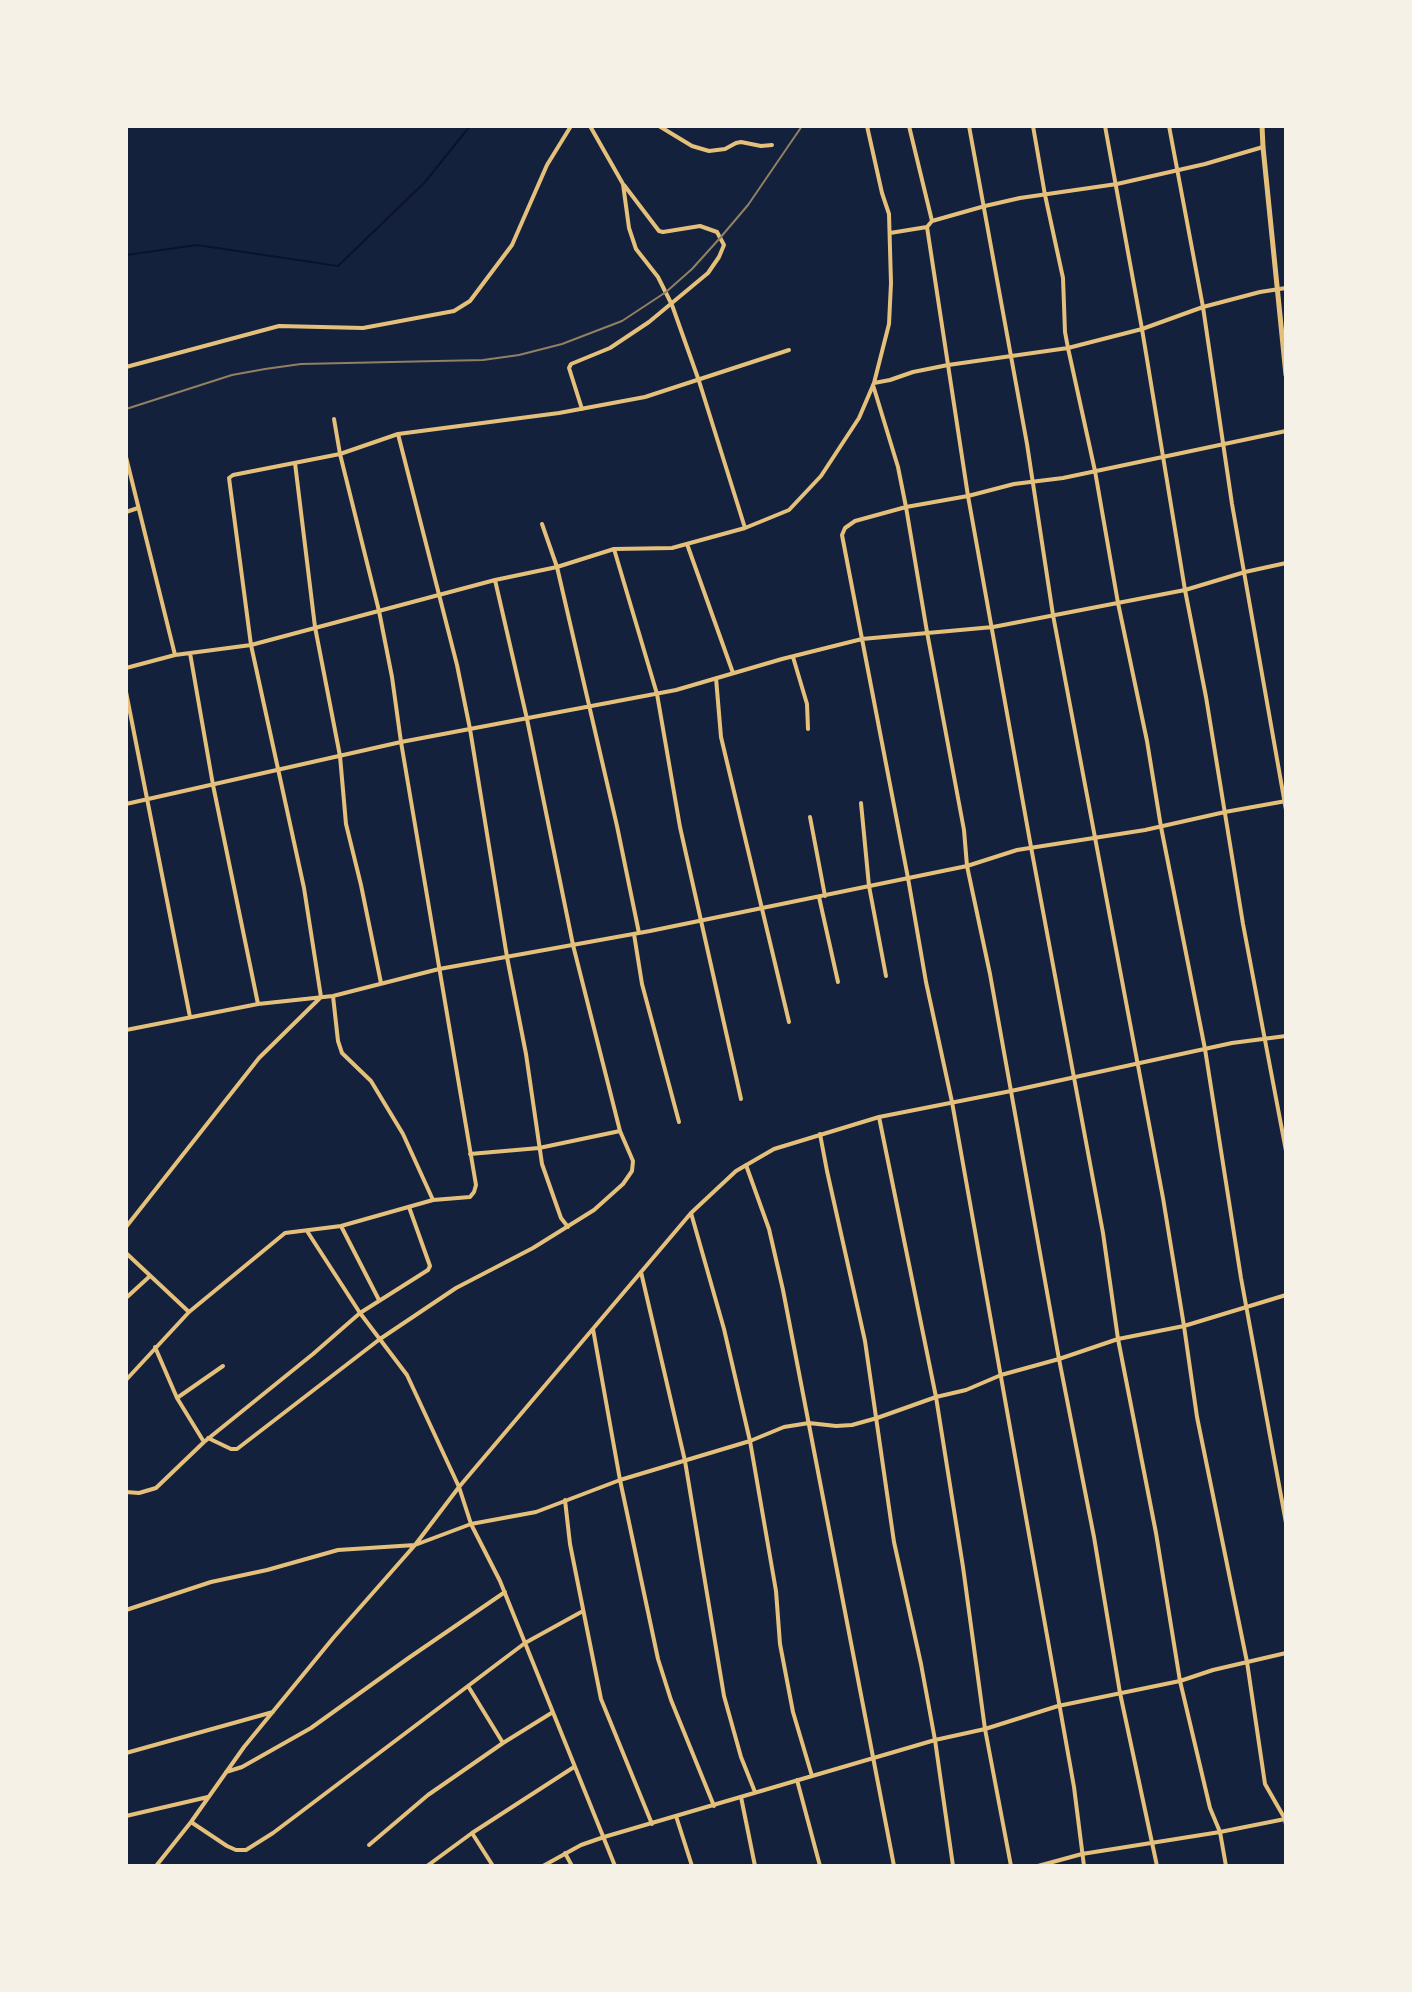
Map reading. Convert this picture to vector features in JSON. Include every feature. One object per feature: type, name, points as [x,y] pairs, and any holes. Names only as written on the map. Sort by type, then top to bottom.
[{"type":"street","points":[[126,367],[279,326],[363,328],[454,311],[470,301],[512,245],[547,165],[571,126]]},
{"type":"street","points":[[582,409],[569,368],[571,364],[610,348],[672,305],[708,273],[724,245],[717,232],[700,226],[659,231],[623,184],[590,126]]},
{"type":"street","points":[[658,126],[692,146],[709,151],[725,149],[741,142],[761,146],[772,145]]},
{"type":"street","points":[[126,668],[175,655],[251,645],[495,580],[556,567],[614,549],[660,550],[687,544],[745,528],[789,510],[821,476],[859,418],[874,384],[889,324],[891,283],[889,214],[867,126]]},
{"type":"street","points":[[909,126],[932,221]]},
{"type":"street","points":[[969,126],[1033,482],[1053,615],[1110,925],[1139,1064],[1184,1326],[1197,1417],[1247,1662],[1265,1784],[1285,1819],[1286,1825]]},
{"type":"street","points":[[1034,126],[1045,195],[1064,278],[1065,332],[1095,471],[1118,603],[1147,741],[1161,826],[1205,1049],[1247,1306],[1286,1523]]},
{"type":"street","points":[[1105,126],[1117,184],[1264,1039],[1286,1151]]},
{"type":"street","points":[[1169,126],[1203,307],[1223,445],[1286,810]]},
{"type":"street","points":[[1262,126],[1286,375]]},
{"type":"street","points":[[890,233],[927,227],[932,221],[984,206],[1117,184],[1263,147]]},
{"type":"street","points":[[623,184],[629,228],[636,249],[658,277],[672,305],[699,381],[745,528]]},
{"type":"street","points":[[927,227],[968,496],[1102,1233],[1118,1339],[1156,1533],[1180,1680],[1210,1808],[1220,1832],[1226,1866]]},
{"type":"street","points":[[874,384],[948,365],[1068,348],[1142,329],[1203,307],[1286,288]]},
{"type":"street","points":[[321,998],[304,888],[251,645],[229,478],[233,475],[340,454],[398,434],[582,409],[645,397],[789,351]]},
{"type":"street","points":[[874,384],[898,467],[906,507],[964,830],[967,866],[1094,1537],[1120,1694],[1157,1866]]},
{"type":"street","points":[[126,1380],[189,1312],[285,1233],[341,1226],[434,1200],[470,1197],[476,1185],[392,677],[379,611],[340,454],[334,419]]},
{"type":"street","points":[[1084,1866],[1074,1787],[952,1102],[926,982],[842,535],[845,528],[855,521],[906,507],[968,496],[1014,484],[1163,458],[1286,431]]},
{"type":"street","points":[[398,434],[457,665],[470,729],[542,1164],[561,1218],[568,1227]]},
{"type":"street","points":[[126,457],[175,655]]},
{"type":"street","points":[[295,463],[315,627],[340,756],[346,824],[381,983]]},
{"type":"street","points":[[126,512],[138,508]]},
{"type":"street","points":[[542,524],[556,567],[617,826],[639,933]]},
{"type":"street","points":[[687,544],[733,673]]},
{"type":"street","points":[[614,549],[657,694],[680,826],[741,1099]]},
{"type":"street","points":[[126,804],[401,742],[657,694],[862,639],[993,627],[1185,590],[1245,572],[1286,563]]},
{"type":"street","points":[[155,1347],[177,1398],[206,1440],[237,1449],[380,1340],[456,1288],[533,1248],[594,1210],[623,1184],[632,1171],[633,1161],[620,1131],[573,945],[527,719],[495,580]]},
{"type":"street","points":[[190,653],[213,785],[258,1004]]},
{"type":"street","points":[[793,657],[807,704],[808,729]]},
{"type":"street","points":[[716,678],[721,737],[760,909],[789,1022]]},
{"type":"street","points":[[126,692],[190,1017]]},
{"type":"street","points":[[126,1030],[258,1004],[333,996],[439,969],[701,921],[967,866],[996,855],[1031,847],[1096,839],[1285,801]]},
{"type":"street","points":[[861,803],[869,886],[886,976]]},
{"type":"street","points":[[810,817],[838,982]]},
{"type":"street","points":[[634,934],[642,984],[679,1122]]},
{"type":"street","points":[[333,996],[338,1041],[342,1053],[371,1081],[403,1134],[434,1200]]},
{"type":"street","points":[[126,1227],[259,1058],[321,998]]},
{"type":"street","points":[[156,1866],[191,1822],[244,1747],[334,1637],[415,1545],[459,1487],[692,1213],[736,1171],[774,1149],[879,1117],[1205,1049],[1286,1036]]},
{"type":"street","points":[[879,1117],[936,1397],[963,1567],[985,1729],[1011,1866]]},
{"type":"street","points":[[470,1154],[539,1148],[620,1131]]},
{"type":"street","points":[[820,1134],[865,1341],[894,1542],[935,1740],[953,1866]]},
{"type":"street","points":[[746,1165],[769,1229],[894,1866]]},
{"type":"street","points":[[126,1492],[139,1493],[156,1488],[206,1440],[313,1354],[360,1312],[426,1272],[430,1266],[410,1207]]},
{"type":"street","points":[[692,1213],[724,1329],[750,1441],[776,1591],[780,1644],[793,1712],[812,1776]]},
{"type":"street","points":[[341,1226],[379,1300]]},
{"type":"street","points":[[308,1231],[360,1312],[407,1375],[459,1487],[471,1524],[505,1592],[615,1866]]},
{"type":"street","points":[[126,1253],[189,1312]]},
{"type":"street","points":[[641,1272],[685,1461],[724,1695],[741,1757],[754,1792]]},
{"type":"street","points":[[126,1298],[150,1276]]},
{"type":"street","points":[[126,1610],[211,1582],[267,1570],[338,1550],[415,1545],[471,1524],[536,1512],[620,1480],[750,1441],[784,1427],[808,1423],[852,1425],[936,1397],[966,1390],[1001,1374],[1059,1359],[1118,1339],[1184,1326],[1286,1295]]},
{"type":"street","points":[[593,1329],[620,1480],[658,1659],[671,1700],[714,1806]]},
{"type":"street","points":[[177,1398],[223,1366]]},
{"type":"street","points":[[565,1500],[570,1544],[601,1699],[652,1824]]},
{"type":"street","points":[[226,1772],[242,1767],[311,1728],[505,1592]]},
{"type":"street","points":[[191,1822],[227,1846],[236,1850],[246,1850],[273,1833],[525,1643],[584,1611]]},
{"type":"street","points":[[543,1866],[565,1853],[604,1837],[935,1740],[985,1729],[1058,1706],[1120,1694],[1286,1653]]},
{"type":"street","points":[[468,1686],[503,1743]]},
{"type":"street","points":[[126,1753],[273,1712]]},
{"type":"street","points":[[369,1845],[429,1795],[503,1743],[554,1712]]},
{"type":"street","points":[[427,1866],[472,1833],[574,1767]]},
{"type":"street","points":[[797,1780],[820,1866]]},
{"type":"street","points":[[126,1816],[208,1797]]},
{"type":"street","points":[[741,1797],[755,1866]]},
{"type":"street","points":[[676,1816],[692,1866]]},
{"type":"street","points":[[1038,1866],[1082,1854],[1285,1819]]},
{"type":"street","points":[[472,1833],[493,1866]]},
{"type":"street","points":[[565,1853],[572,1866]]},
{"type":"waterway","points":[[126,255],[197,245],[338,266],[425,182],[470,126]]},
{"type":"railway","points":[[126,409],[232,375],[301,364],[483,360],[519,355],[562,344],[622,321],[666,292],[692,269],[748,205],[802,126]]}]
